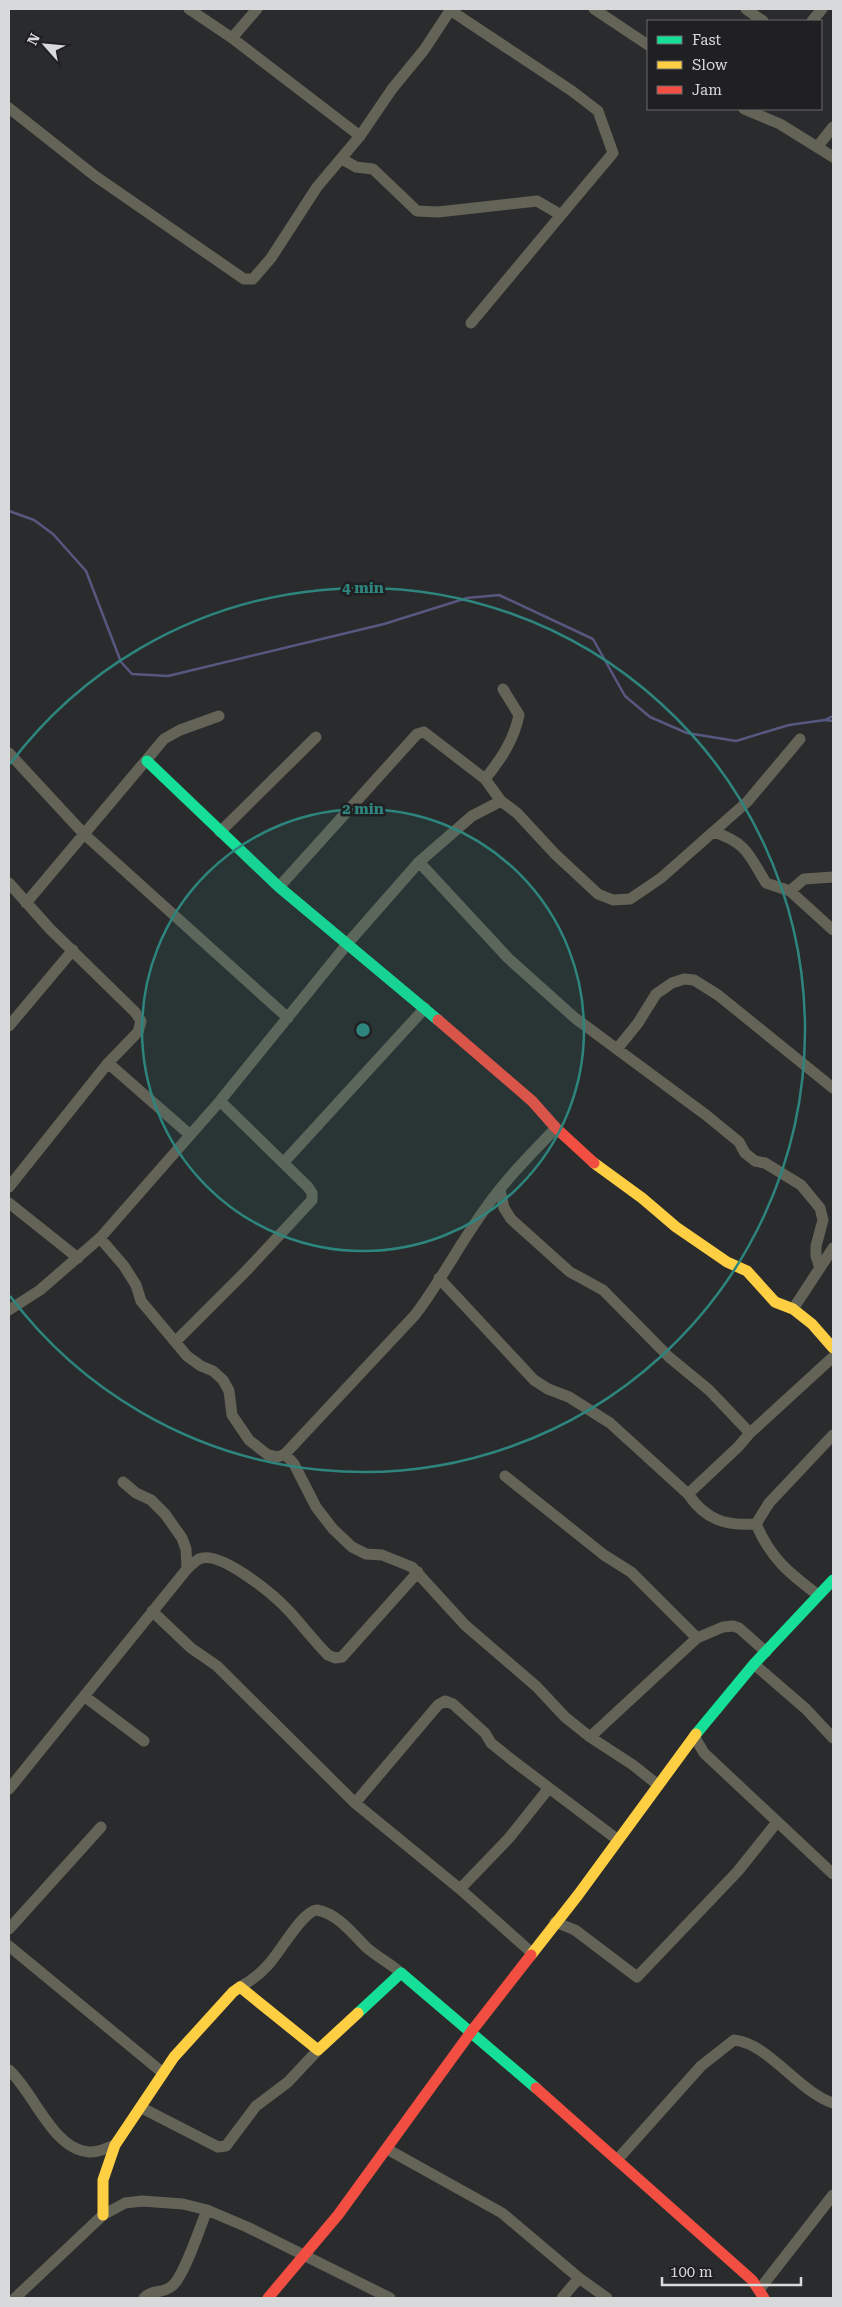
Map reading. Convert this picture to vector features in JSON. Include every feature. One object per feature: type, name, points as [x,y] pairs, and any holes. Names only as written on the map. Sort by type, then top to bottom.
[{"type":"street","points":[[189,9],[232,38],[360,136]]},
{"type":"street","points":[[232,38],[257,9]]},
{"type":"street","points":[[9,108],[95,176],[244,279],[253,279],[271,258],[317,187],[360,136],[386,96],[424,50],[450,9],[572,91],[598,111],[613,153],[470,323]]},
{"type":"street","points":[[594,9],[647,44]]},
{"type":"street","points":[[746,9],[762,20]]},
{"type":"street","points":[[813,20],[822,9]]},
{"type":"street","points":[[746,110],[780,124],[833,157]]},
{"type":"street","points":[[818,146],[833,128]]},
{"type":"street","points":[[342,159],[356,167],[373,169],[417,211],[438,212],[536,201],[561,215]]},
{"type":"street","points":[[485,779],[500,760],[516,731],[519,715],[504,689]]},
{"type":"street","points":[[26,903],[164,739],[180,730],[218,716]]},
{"type":"street","points":[[279,887],[417,734],[424,732],[485,779],[501,801],[517,813],[598,894],[613,900],[630,899],[661,878],[748,802],[800,740]]},
{"type":"street","points":[[220,832],[316,737]]},
{"type":"street","points":[[9,753],[84,834],[288,1018]]},
{"type":"street","points":[[147,760],[279,887],[348,942],[532,1101],[588,1159],[642,1198],[676,1227],[728,1262],[747,1271],[775,1302],[784,1308],[793,1309],[812,1324],[833,1348]]},
{"type":"street","points":[[9,1310],[40,1290],[100,1238],[189,1134],[220,1101],[348,942],[419,862],[472,816],[501,801]]},
{"type":"street","points":[[714,832],[732,838],[744,846],[766,884],[790,891],[833,930]]},
{"type":"street","points":[[419,862],[508,958],[575,1018],[733,1136],[745,1153],[755,1161],[765,1163],[801,1185],[820,1208],[823,1220],[816,1246],[816,1256],[820,1268]]},
{"type":"street","points":[[790,891],[804,879],[833,877]]},
{"type":"street","points":[[9,883],[26,903],[135,1012],[141,1021],[138,1032],[108,1063],[10,1183]]},
{"type":"street","points":[[9,1026],[72,950]]},
{"type":"street","points":[[617,1049],[638,1023],[656,994],[672,983],[684,979],[694,980],[718,995],[833,1088]]},
{"type":"street","points":[[284,1162],[425,1008]]},
{"type":"street","points":[[108,1063],[189,1134]]},
{"type":"street","points":[[176,1341],[248,1270],[312,1200],[312,1193],[308,1187],[220,1101]]},
{"type":"street","points":[[100,1238],[124,1266],[136,1285],[141,1301],[187,1356],[200,1366],[213,1371],[223,1380],[229,1391],[232,1414],[249,1440],[268,1454],[278,1457],[285,1454],[415,1315],[432,1292],[468,1233],[500,1190],[556,1128]]},
{"type":"street","points":[[500,1190],[504,1208],[511,1219],[570,1272],[603,1290],[669,1357],[709,1390],[750,1433]]},
{"type":"street","points":[[9,1203],[78,1258]]},
{"type":"street","points":[[793,1309],[833,1248]]},
{"type":"street","points":[[439,1278],[534,1380],[548,1390],[569,1397],[610,1423],[688,1494],[697,1507],[722,1522],[739,1525],[756,1524]]},
{"type":"street","points":[[688,1494],[738,1447],[750,1433],[833,1357]]},
{"type":"street","points":[[756,1524],[770,1503],[833,1435]]},
{"type":"street","points":[[285,1454],[294,1464],[316,1507],[352,1547],[366,1554],[382,1554],[403,1562],[418,1572],[465,1625],[537,1687],[565,1717],[658,1785]]},
{"type":"street","points":[[505,1476],[604,1555],[631,1572],[698,1638]]},
{"type":"street","points":[[123,1482],[136,1493],[151,1500],[165,1514],[182,1538],[186,1550],[187,1570]]},
{"type":"street","points":[[756,1524],[764,1543],[787,1571],[818,1595]]},
{"type":"street","points":[[9,1789],[152,1611],[187,1570],[199,1559],[212,1558],[233,1566],[289,1610],[328,1655],[335,1658],[342,1657],[418,1572]]},
{"type":"street","points":[[268,2298],[304,2257],[471,2032],[555,1922],[578,1895],[694,1736],[754,1664],[833,1580]]},
{"type":"street","points":[[152,1611],[191,1648],[217,1666],[355,1803],[460,1889],[532,1953]]},
{"type":"street","points":[[590,1737],[698,1638],[723,1627],[733,1626],[739,1628],[766,1652]]},
{"type":"street","points":[[754,1664],[806,1709],[833,1738]]},
{"type":"street","points":[[84,1696],[144,1741]]},
{"type":"street","points":[[355,1803],[438,1705],[445,1702],[453,1704],[485,1733],[491,1743],[618,1840]]},
{"type":"street","points":[[694,1736],[704,1753],[833,1874]]},
{"type":"street","points":[[460,1889],[509,1838],[549,1788]]},
{"type":"street","points":[[555,1922],[576,1930],[637,1977],[738,1871],[777,1822]]},
{"type":"street","points":[[9,1929],[101,1827]]},
{"type":"street","points":[[103,2214],[103,2180],[115,2145],[142,2108],[174,2057],[240,1986],[253,1979],[270,1964],[307,1914],[317,1910],[350,1929],[366,1947],[401,1973],[471,2032],[741,2270],[761,2294],[833,2194]]},
{"type":"street","points":[[9,1946],[163,2073]]},
{"type":"street","points":[[142,2108],[218,2147],[226,2146],[256,2106],[288,2082],[318,2050],[401,1973]]},
{"type":"street","points":[[240,1986],[318,2050]]},
{"type":"street","points":[[617,2160],[701,2066],[734,2040],[742,2041],[755,2047],[811,2091],[833,2103]]},
{"type":"street","points":[[9,2070],[27,2090],[47,2122],[68,2144],[80,2151],[91,2153],[115,2145]]},
{"type":"street","points":[[386,2148],[502,2213],[579,2278],[607,2298]]},
{"type":"street","points":[[14,2298],[103,2214],[125,2203],[142,2201],[175,2203],[206,2210],[248,2227],[304,2257],[390,2298]]},
{"type":"street","points":[[144,2298],[152,2292],[166,2290],[177,2282],[206,2210]]},
{"type":"street","points":[[562,2298],[579,2278]]},
{"type":"waterway","points":[[9,511],[34,520],[53,534],[86,571],[121,662],[132,674],[168,676],[384,624],[467,598],[499,595],[593,639],[625,696],[650,717],[687,733],[736,741],[789,725],[825,720],[833,721]]},
{"type":"waterway","points":[[827,719],[833,716]]},
{"type":"traffic: fast","points":[[147,761],[279,887],[438,1020]]},
{"type":"traffic: fast","points":[[696,1734],[754,1664],[833,1580]]},
{"type":"traffic: fast","points":[[358,2013],[401,1973],[536,2088]]},
{"type":"traffic: slow","points":[[594,1163],[642,1198],[676,1227],[727,1262],[747,1271],[775,1302],[793,1309],[812,1324],[833,1348]]},
{"type":"traffic: slow","points":[[531,1955],[578,1895],[696,1734]]},
{"type":"traffic: slow","points":[[103,2215],[103,2180],[115,2145],[174,2057],[233,1992],[240,1987],[318,2050],[358,2013]]},
{"type":"traffic: jam","points":[[438,1020],[532,1101],[556,1128],[594,1163]]},
{"type":"traffic: jam","points":[[268,2298],[338,2215],[471,2032],[531,1955]]},
{"type":"traffic: jam","points":[[536,2088],[752,2280],[764,2298]]}]
